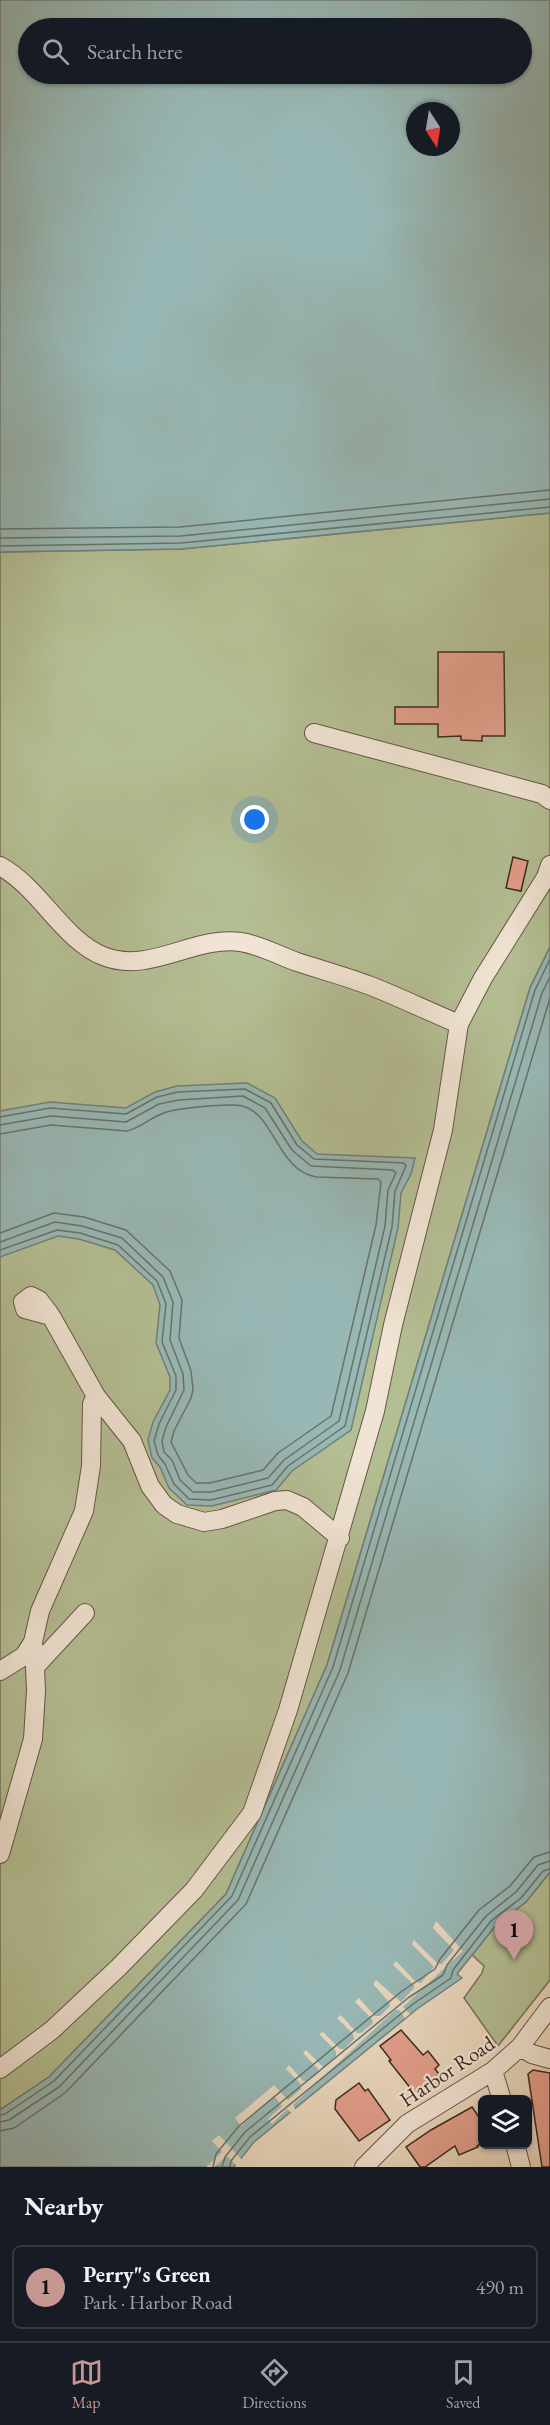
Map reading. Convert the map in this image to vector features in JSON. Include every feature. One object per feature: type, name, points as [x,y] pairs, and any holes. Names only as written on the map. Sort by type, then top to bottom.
[{"type":"street","points":[[314,733],[542,794],[550,800]]},
{"type":"street","points":[[0,2069],[52,2030],[119,1967],[194,1890],[252,1813],[288,1710],[340,1538],[375,1411],[393,1325],[443,1130],[459,1024],[483,978],[546,877],[550,865]]},
{"type":"street","points":[[0,866],[31,890],[89,949],[105,957],[144,960],[168,956],[208,943],[241,942],[372,987],[459,1024]]},
{"type":"street","points":[[49,1313],[39,1300],[30,1296],[23,1302],[25,1309],[51,1316],[96,1396],[132,1441],[150,1486],[164,1505],[177,1514],[204,1522],[222,1519],[275,1501],[287,1500],[303,1507],[340,1538]]},
{"type":"street","points":[[0,1854],[33,1738],[36,1690],[33,1642],[40,1611],[84,1511],[91,1466],[92,1404],[96,1396]]},
{"type":"street","points":[[34,1667],[85,1613]]},
{"type":"street","points":[[0,1671],[24,1656],[33,1642]]},
{"type":"street","name":"Harbor Road","points":[[364,2167],[407,2124],[494,2071],[520,2047],[550,2007]]},
{"type":"street","points":[[520,2047],[532,2054],[550,2059]]},
{"type":"street","points":[[494,2071],[501,2095]]},
{"type":"street","points":[[515,2149],[521,2167]]},
{"type":"green space","points":[[550,513],[550,947],[530,988],[327,1665],[226,1894],[49,2077],[0,2110],[0,552],[181,549]]},
{"type":"green space","points":[[550,1872],[550,1980],[498,2046],[464,1998],[482,1973],[484,1966],[472,1955],[496,1925],[526,1902]]},
{"type":"water","points":[[0,0],[550,0],[550,513],[181,549],[0,552]]},
{"type":"water","points":[[550,947],[550,1872],[526,1902],[496,1925],[457,1974],[462,1978],[417,2009],[254,2142],[234,2167],[0,2167],[0,2110],[49,2077],[226,1894],[327,1665],[530,988]]},
{"type":"water","points":[[247,1083],[275,1098],[302,1141],[317,1154],[415,1158],[411,1174],[401,1193],[398,1228],[351,1430],[292,1471],[276,1490],[212,1506],[187,1505],[169,1488],[160,1467],[152,1458],[148,1440],[153,1422],[170,1390],[170,1377],[156,1343],[160,1305],[153,1285],[115,1250],[79,1239],[58,1236],[0,1257],[0,1111],[50,1102],[126,1108],[155,1092],[177,1086]]},
{"type":"pier","points":[[436,1921],[463,1951],[403,2007],[410,2014],[405,2018],[399,2010],[395,2010],[293,2105],[296,2111],[293,2114],[287,2109],[272,2124],[268,2119],[282,2106],[274,2096],[241,2126],[235,2118],[274,2085],[288,2100],[301,2089],[300,2083],[286,2069],[289,2065],[303,2081],[308,2081],[318,2073],[318,2069],[303,2053],[306,2050],[324,2068],[336,2056],[336,2051],[319,2034],[323,2032],[340,2049],[344,2049],[354,2039],[353,2034],[337,2018],[341,2015],[357,2033],[361,2033],[373,2023],[372,2019],[355,2002],[359,1998],[375,2016],[380,2016],[390,2006],[373,1984],[376,1980],[401,2002],[414,1988],[414,1985],[393,1965],[396,1961],[416,1982],[421,1983],[434,1967],[412,1944],[414,1940],[438,1964],[442,1964],[454,1950],[433,1928]]},
{"type":"pier","points":[[219,2135],[243,2161],[238,2167],[227,2156],[214,2167],[206,2167],[222,2152],[212,2141]]},
{"type":"building","points":[[438,652],[504,652],[505,736],[482,736],[482,741],[461,740],[461,736],[438,737],[438,724],[395,724],[395,707],[438,707]]},
{"type":"building","points":[[513,857],[528,861],[521,891],[506,888]]},
{"type":"building","points":[[401,2030],[423,2055],[428,2051],[439,2065],[435,2069],[443,2079],[419,2099],[380,2046]]},
{"type":"building","points":[[533,2070],[550,2073],[550,2167],[542,2167],[528,2074]]},
{"type":"building","points":[[359,2083],[365,2091],[368,2089],[390,2120],[359,2141],[335,2109],[336,2100]]},
{"type":"building","points":[[472,2107],[478,2116],[478,2147],[459,2155],[455,2146],[425,2167],[420,2167],[406,2147]]},
{"type":"place","name":"Perry\"s Green","points":[[514,1960]]}]
